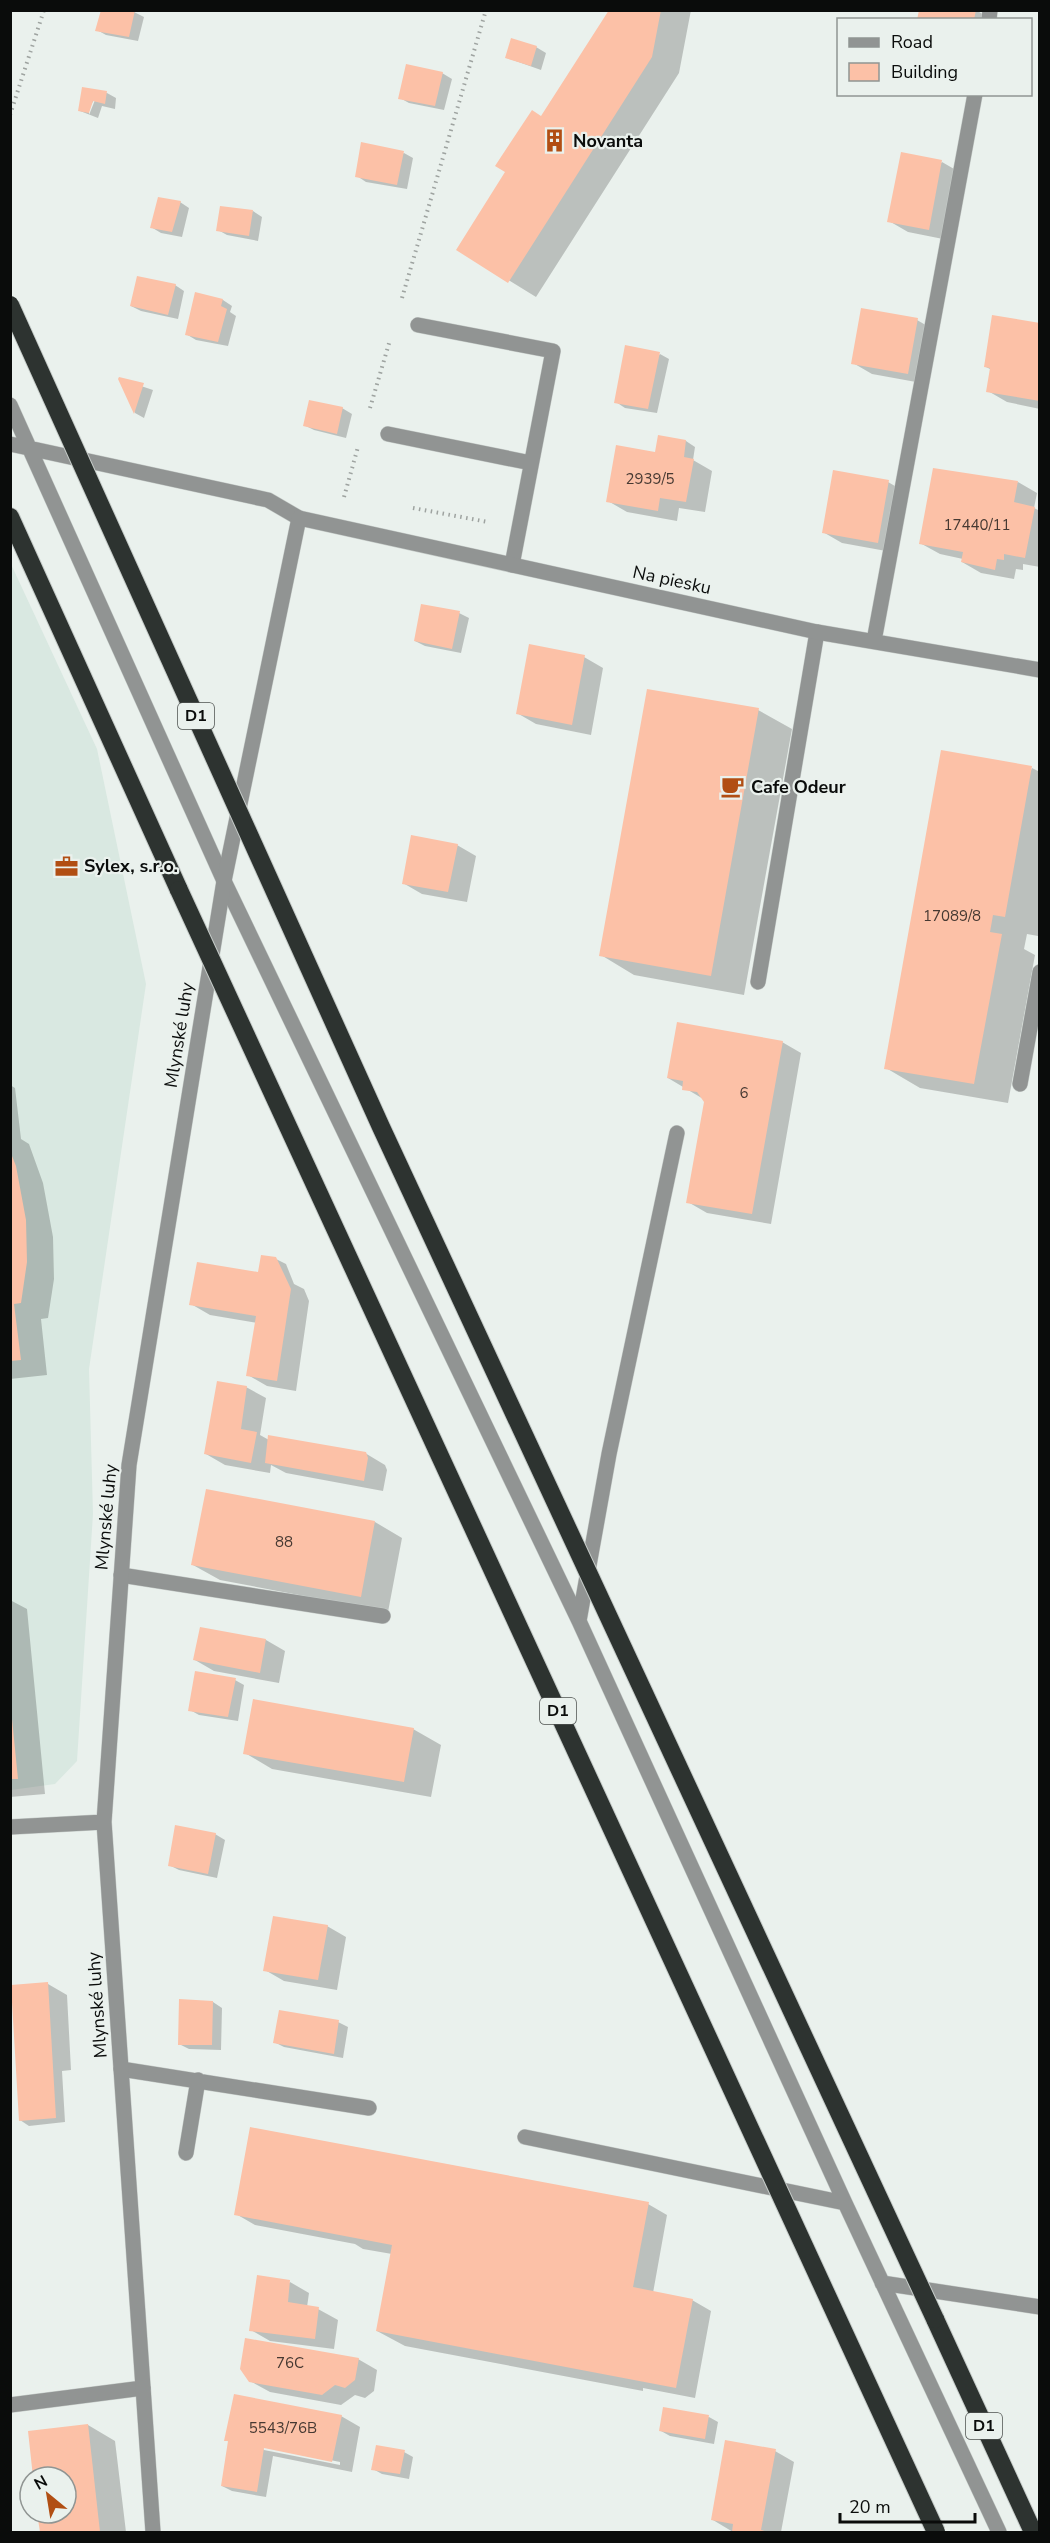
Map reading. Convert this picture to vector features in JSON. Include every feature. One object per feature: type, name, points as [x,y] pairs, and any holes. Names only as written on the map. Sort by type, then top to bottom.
[{"type":"highway","name":"D1","points":[[10,304],[386,1138],[1033,2532]]},
{"type":"highway","name":"D1","points":[[10,517],[179,890],[936,2532]]},
{"type":"street","points":[[874,641],[975,96]]},
{"type":"street","points":[[418,325],[553,351],[512,565]]},
{"type":"street","points":[[10,405],[225,881],[579,1620],[845,2203],[999,2532]]},
{"type":"street","points":[[388,434],[531,463]]},
{"type":"street","name":"Na piesku","points":[[10,444],[268,500],[298,518],[336,527],[817,632],[1040,670]]},
{"type":"street","name":"Mlynské luhy","points":[[153,2532],[104,1822],[121,1575],[129,1465],[225,881],[298,518]]},
{"type":"street","points":[[758,982],[817,632]]},
{"type":"street","points":[[1020,1084],[1040,972]]},
{"type":"street","points":[[579,1620],[609,1454],[677,1133]]},
{"type":"street","points":[[121,1575],[383,1616]]},
{"type":"street","points":[[10,1827],[104,1822]]},
{"type":"street","points":[[121,2069],[369,2108]]},
{"type":"street","points":[[186,2153],[198,2080]]},
{"type":"street","points":[[525,2137],[845,2203]]},
{"type":"street","points":[[882,2283],[1040,2307]]},
{"type":"street","points":[[10,2405],[143,2388]]},
{"type":"path","points":[[10,115],[44,10]]},
{"type":"path","points":[[400,303],[486,10]]},
{"type":"path","points":[[367,416],[390,337]]},
{"type":"path","points":[[336,527],[361,439]]},
{"type":"path","points":[[344,495],[356,497]]},
{"type":"path","points":[[403,506],[519,528]]},
{"type":"shaded area","points":[[10,562],[97,749],[146,984],[89,1369],[93,1514],[77,1761],[55,1784],[11,1790]]},
{"type":"building","points":[[101,10],[135,10],[129,37],[95,31]]},
{"type":"building","name":"Novanta","points":[[609,10],[661,10],[652,57],[508,283],[456,250],[505,172],[495,166],[532,110],[541,116]]},
{"type":"building","points":[[919,10],[976,10],[974,18],[917,18]]},
{"type":"building","points":[[511,38],[537,46],[531,66],[505,58]]},
{"type":"building","points":[[406,64],[443,72],[435,106],[398,99]]},
{"type":"building","points":[[82,87],[107,91],[105,104],[93,101],[89,113],[78,111]]},
{"type":"building","points":[[361,142],[404,151],[397,185],[355,177]]},
{"type":"building","points":[[901,152],[942,160],[929,230],[887,222]]},
{"type":"building","points":[[158,197],[181,201],[172,232],[150,228]]},
{"type":"building","points":[[220,206],[253,210],[249,236],[216,231]]},
{"type":"building","points":[[137,276],[176,284],[168,315],[130,306]]},
{"type":"building","points":[[195,292],[223,299],[221,306],[227,309],[218,342],[185,335]]},
{"type":"building","points":[[861,308],[918,318],[908,374],[851,364]]},
{"type":"building","points":[[992,315],[1040,323],[1040,401],[986,392],[990,368],[984,367]]},
{"type":"building","points":[[625,345],[660,352],[648,409],[614,403]]},
{"type":"building","points":[[119,377],[144,383],[134,414],[118,379]]},
{"type":"building","points":[[309,400],[343,407],[337,434],[303,426]]},
{"type":"building","points":[[658,435],[686,440],[684,457],[694,459],[686,502],[660,498],[658,511],[606,502],[616,445],[655,452]]},
{"type":"building","points":[[933,468],[1018,481],[1014,502],[1035,507],[1025,558],[1004,554],[1004,560],[997,559],[995,570],[961,562],[963,552],[919,544]]},
{"type":"building","points":[[833,470],[889,480],[878,543],[822,533]]},
{"type":"building","points":[[421,604],[460,611],[452,649],[414,641]]},
{"type":"building","points":[[529,644],[585,655],[572,725],[516,714]]},
{"type":"building","points":[[647,689],[759,708],[711,976],[599,956]]},
{"type":"building","points":[[941,750],[1032,766],[1005,917],[993,915],[990,932],[1002,934],[974,1084],[884,1069]]},
{"type":"building","points":[[411,835],[458,844],[448,892],[402,884]]},
{"type":"building","points":[[677,1022],[783,1041],[752,1214],[686,1203],[704,1102],[697,1092],[682,1090],[683,1081],[667,1078]]},
{"type":"building","points":[[10,1151],[16,1166],[26,1220],[27,1262],[21,1303],[14,1304],[21,1360],[10,1361]]},
{"type":"building","points":[[261,1255],[276,1257],[291,1289],[277,1381],[246,1376],[256,1316],[189,1305],[197,1262],[258,1272]]},
{"type":"building","points":[[217,1381],[247,1386],[241,1429],[257,1432],[251,1463],[204,1454]]},
{"type":"building","points":[[268,1435],[366,1452],[368,1458],[364,1481],[265,1463]]},
{"type":"building","points":[[206,1489],[375,1521],[361,1597],[191,1565]]},
{"type":"building","points":[[200,1627],[266,1639],[260,1673],[193,1660]]},
{"type":"building","points":[[195,1671],[236,1678],[228,1717],[188,1711]]},
{"type":"building","points":[[253,1699],[414,1728],[404,1782],[243,1754]]},
{"type":"building","points":[[12,1719],[18,1779],[10,1779],[10,1720]]},
{"type":"building","points":[[175,1825],[216,1833],[208,1874],[168,1866]]},
{"type":"building","points":[[273,1916],[328,1925],[318,1980],[263,1971]]},
{"type":"building","points":[[48,1982],[56,2118],[19,2121],[11,1985]]},
{"type":"building","points":[[179,1999],[213,2001],[212,2045],[178,2045]]},
{"type":"building","points":[[279,2010],[339,2020],[334,2054],[273,2043]]},
{"type":"building","points":[[250,2127],[649,2202],[633,2287],[693,2299],[676,2388],[376,2331],[392,2245],[234,2215]]},
{"type":"building","points":[[257,2275],[290,2280],[288,2302],[319,2307],[315,2339],[249,2331]]},
{"type":"building","points":[[245,2338],[359,2358],[355,2380],[345,2388],[335,2385],[322,2395],[249,2382],[240,2369]]},
{"type":"building","points":[[234,2394],[342,2415],[332,2462],[264,2448],[257,2492],[221,2486],[228,2441],[224,2441]]},
{"type":"building","points":[[663,2407],[709,2415],[705,2439],[659,2431]]},
{"type":"building","points":[[88,2424],[100,2532],[40,2532],[39,2525],[78,2525],[78,2465],[32,2465],[28,2431]]},
{"type":"building","points":[[725,2440],[776,2449],[761,2530],[768,2532],[732,2532],[733,2524],[711,2520]]},
{"type":"building","points":[[376,2445],[405,2450],[400,2474],[371,2470]]},
{"type":"place","name":"Novanta","points":[[555,141]]},
{"type":"place","name":"Cafe Odeur","points":[[733,787]]},
{"type":"place","name":"Sylex, s.r.o.","points":[[66,866]]}]
